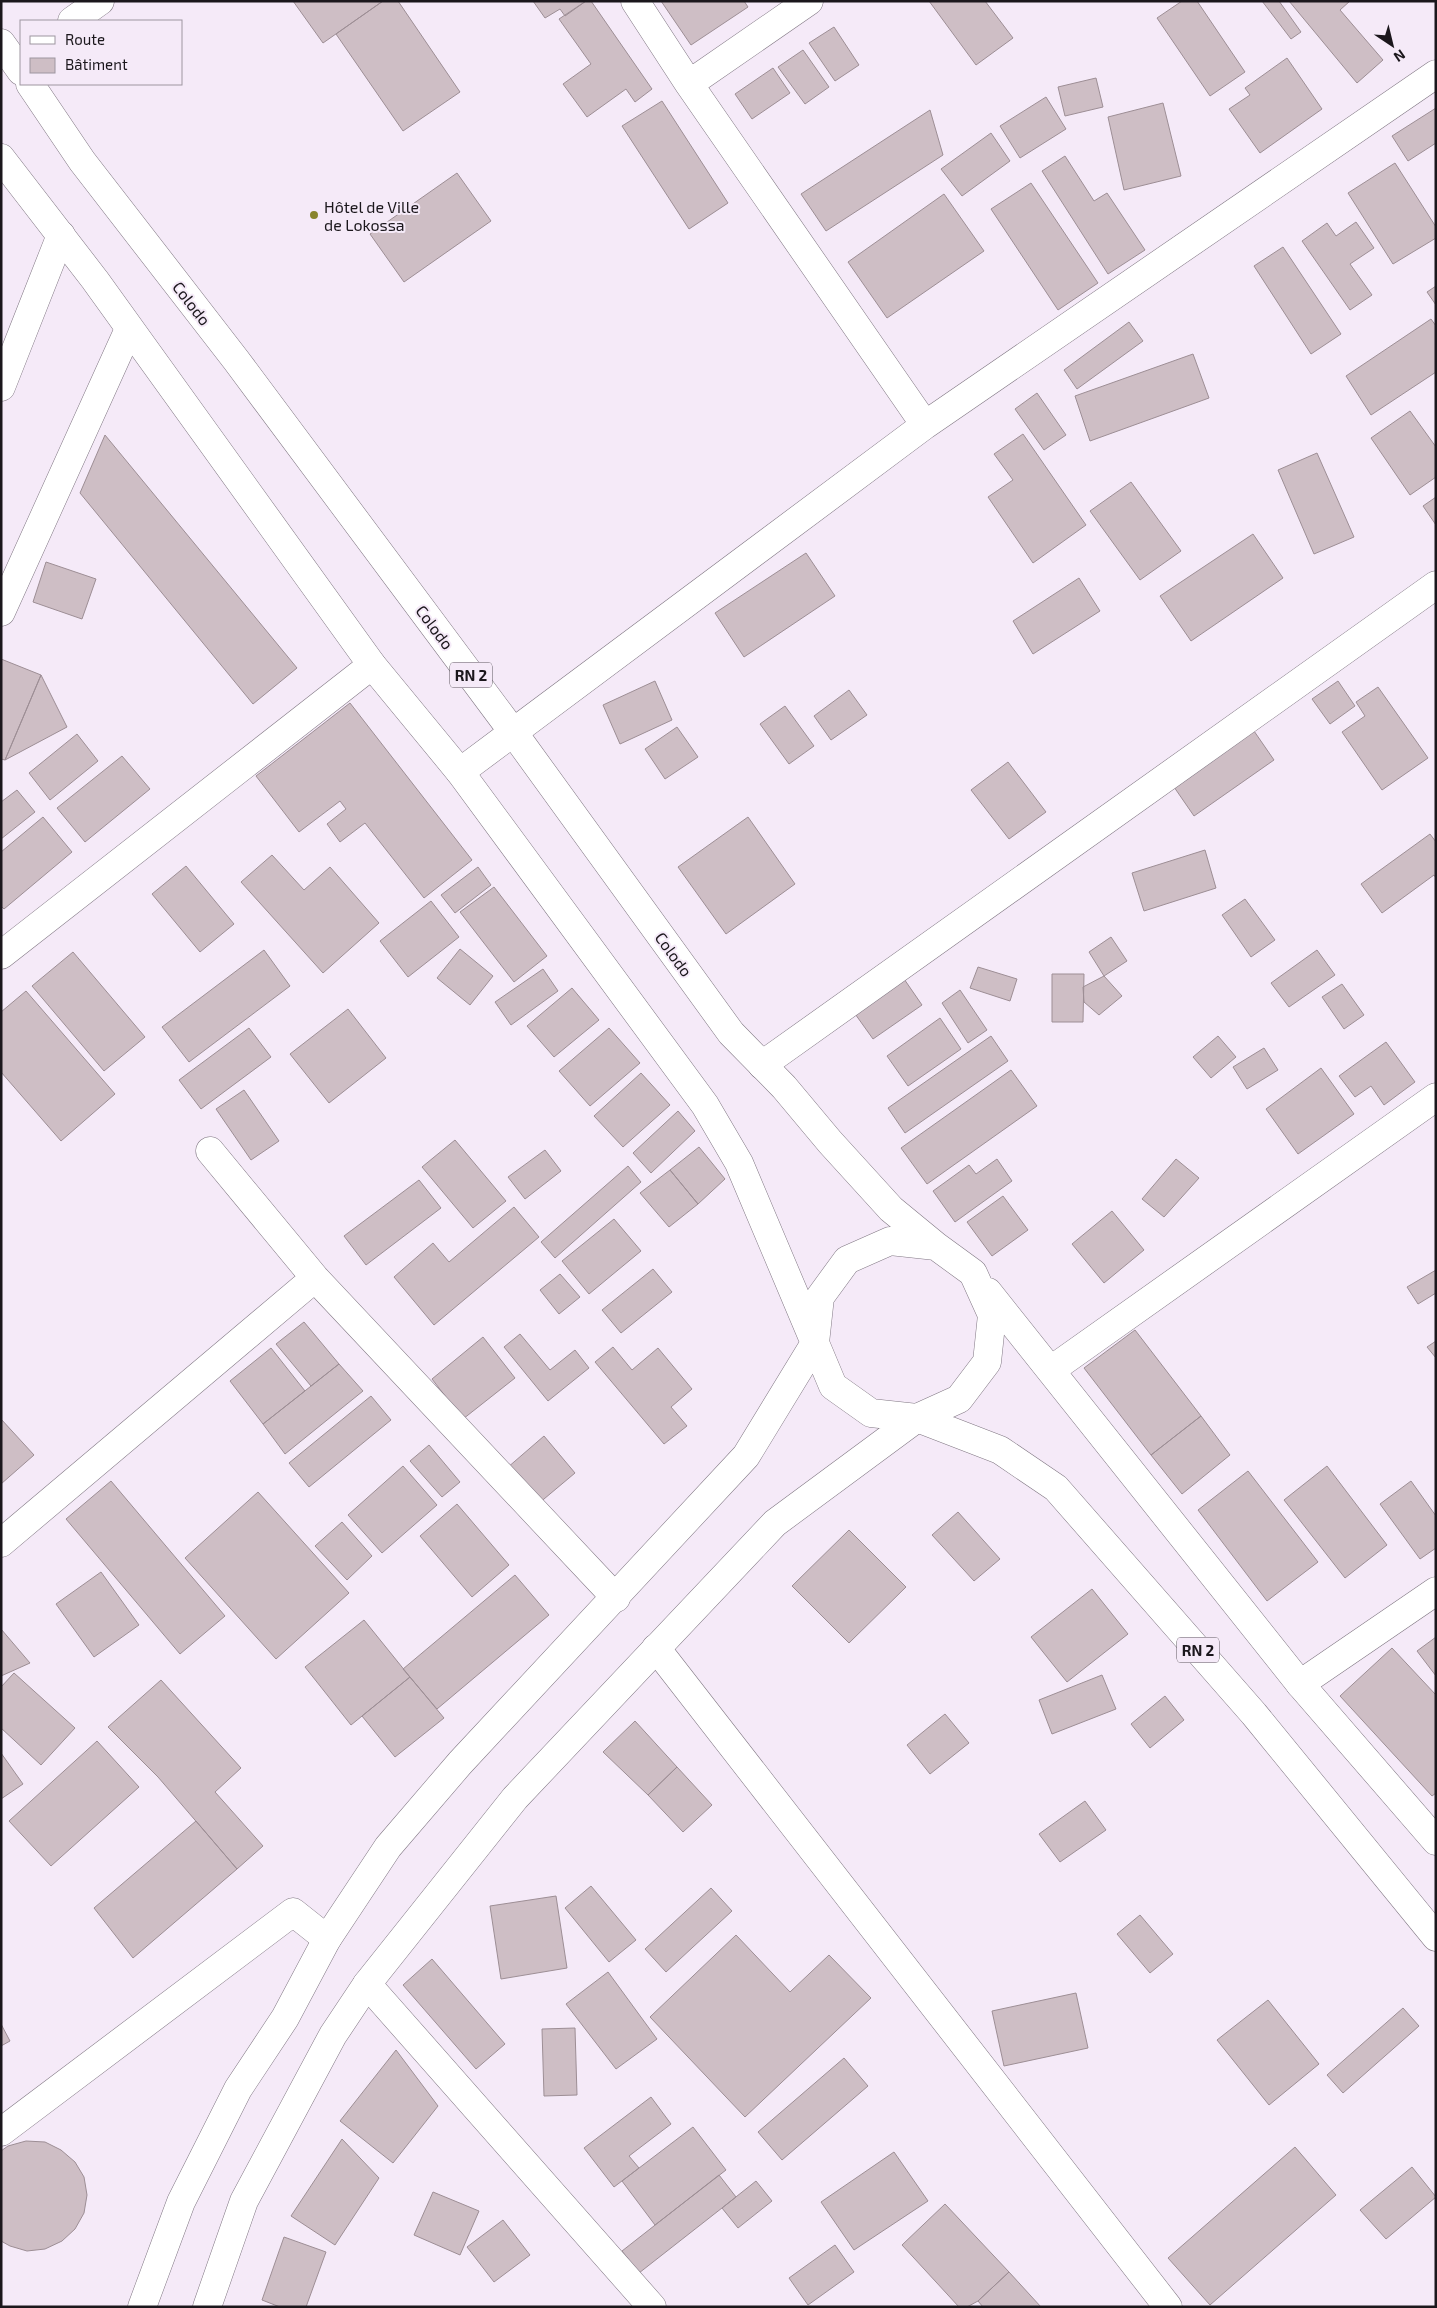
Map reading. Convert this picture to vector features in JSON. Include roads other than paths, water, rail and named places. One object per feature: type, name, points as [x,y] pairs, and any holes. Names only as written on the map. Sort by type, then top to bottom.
[{"type":"main road","points":[[73,20],[100,1]]},
{"type":"main road","points":[[635,1],[690,84],[926,425]]},
{"type":"main road","points":[[690,84],[809,1]]},
{"type":"main road","points":[[460,772],[926,425],[1436,74]]},
{"type":"main road","name":"Colodo","points":[[31,85],[82,161],[236,360],[513,732],[731,1033],[784,1087],[830,1142],[891,1209],[936,1246]]},
{"type":"main road","points":[[1,158],[61,235],[372,665],[460,772],[705,1104],[739,1163],[833,1386],[871,1413],[917,1418]]},
{"type":"main road","points":[[1,387],[61,235]]},
{"type":"main road","points":[[1,612],[129,329]]},
{"type":"main road","points":[[762,1065],[1436,585]]},
{"type":"main road","points":[[1,955],[372,665]]},
{"type":"main road","points":[[1051,1370],[1436,1097]]},
{"type":"main road","points":[[210,1151],[315,1278],[616,1598]]},
{"type":"main road","points":[[142,2307],[186,2194],[238,2089],[285,2018],[327,1939],[388,1848],[460,1763],[616,1598],[746,1456],[815,1344],[820,1297],[847,1260],[890,1241],[936,1246],[973,1273],[1300,1684],[1436,1841]]},
{"type":"main road","points":[[207,2307],[244,2201],[333,2035],[367,1984],[515,1798],[775,1523],[917,1418],[960,1399],[987,1362],[992,1315],[973,1273]]},
{"type":"main road","points":[[1,1543],[315,1278]]},
{"type":"main road","name":"RN 2","points":[[917,1418],[1000,1450],[1056,1488],[1254,1714],[1436,1937]]},
{"type":"main road","points":[[1300,1684],[1436,1591]]},
{"type":"main road","points":[[656,1648],[1158,2303]]},
{"type":"main road","points":[[1,2132],[293,1912],[327,1939]]},
{"type":"main road","points":[[367,1984],[652,2307]]},
{"type":"place","name":"Hôtel de Ville de Lokossa","points":[[314,215]]}]
